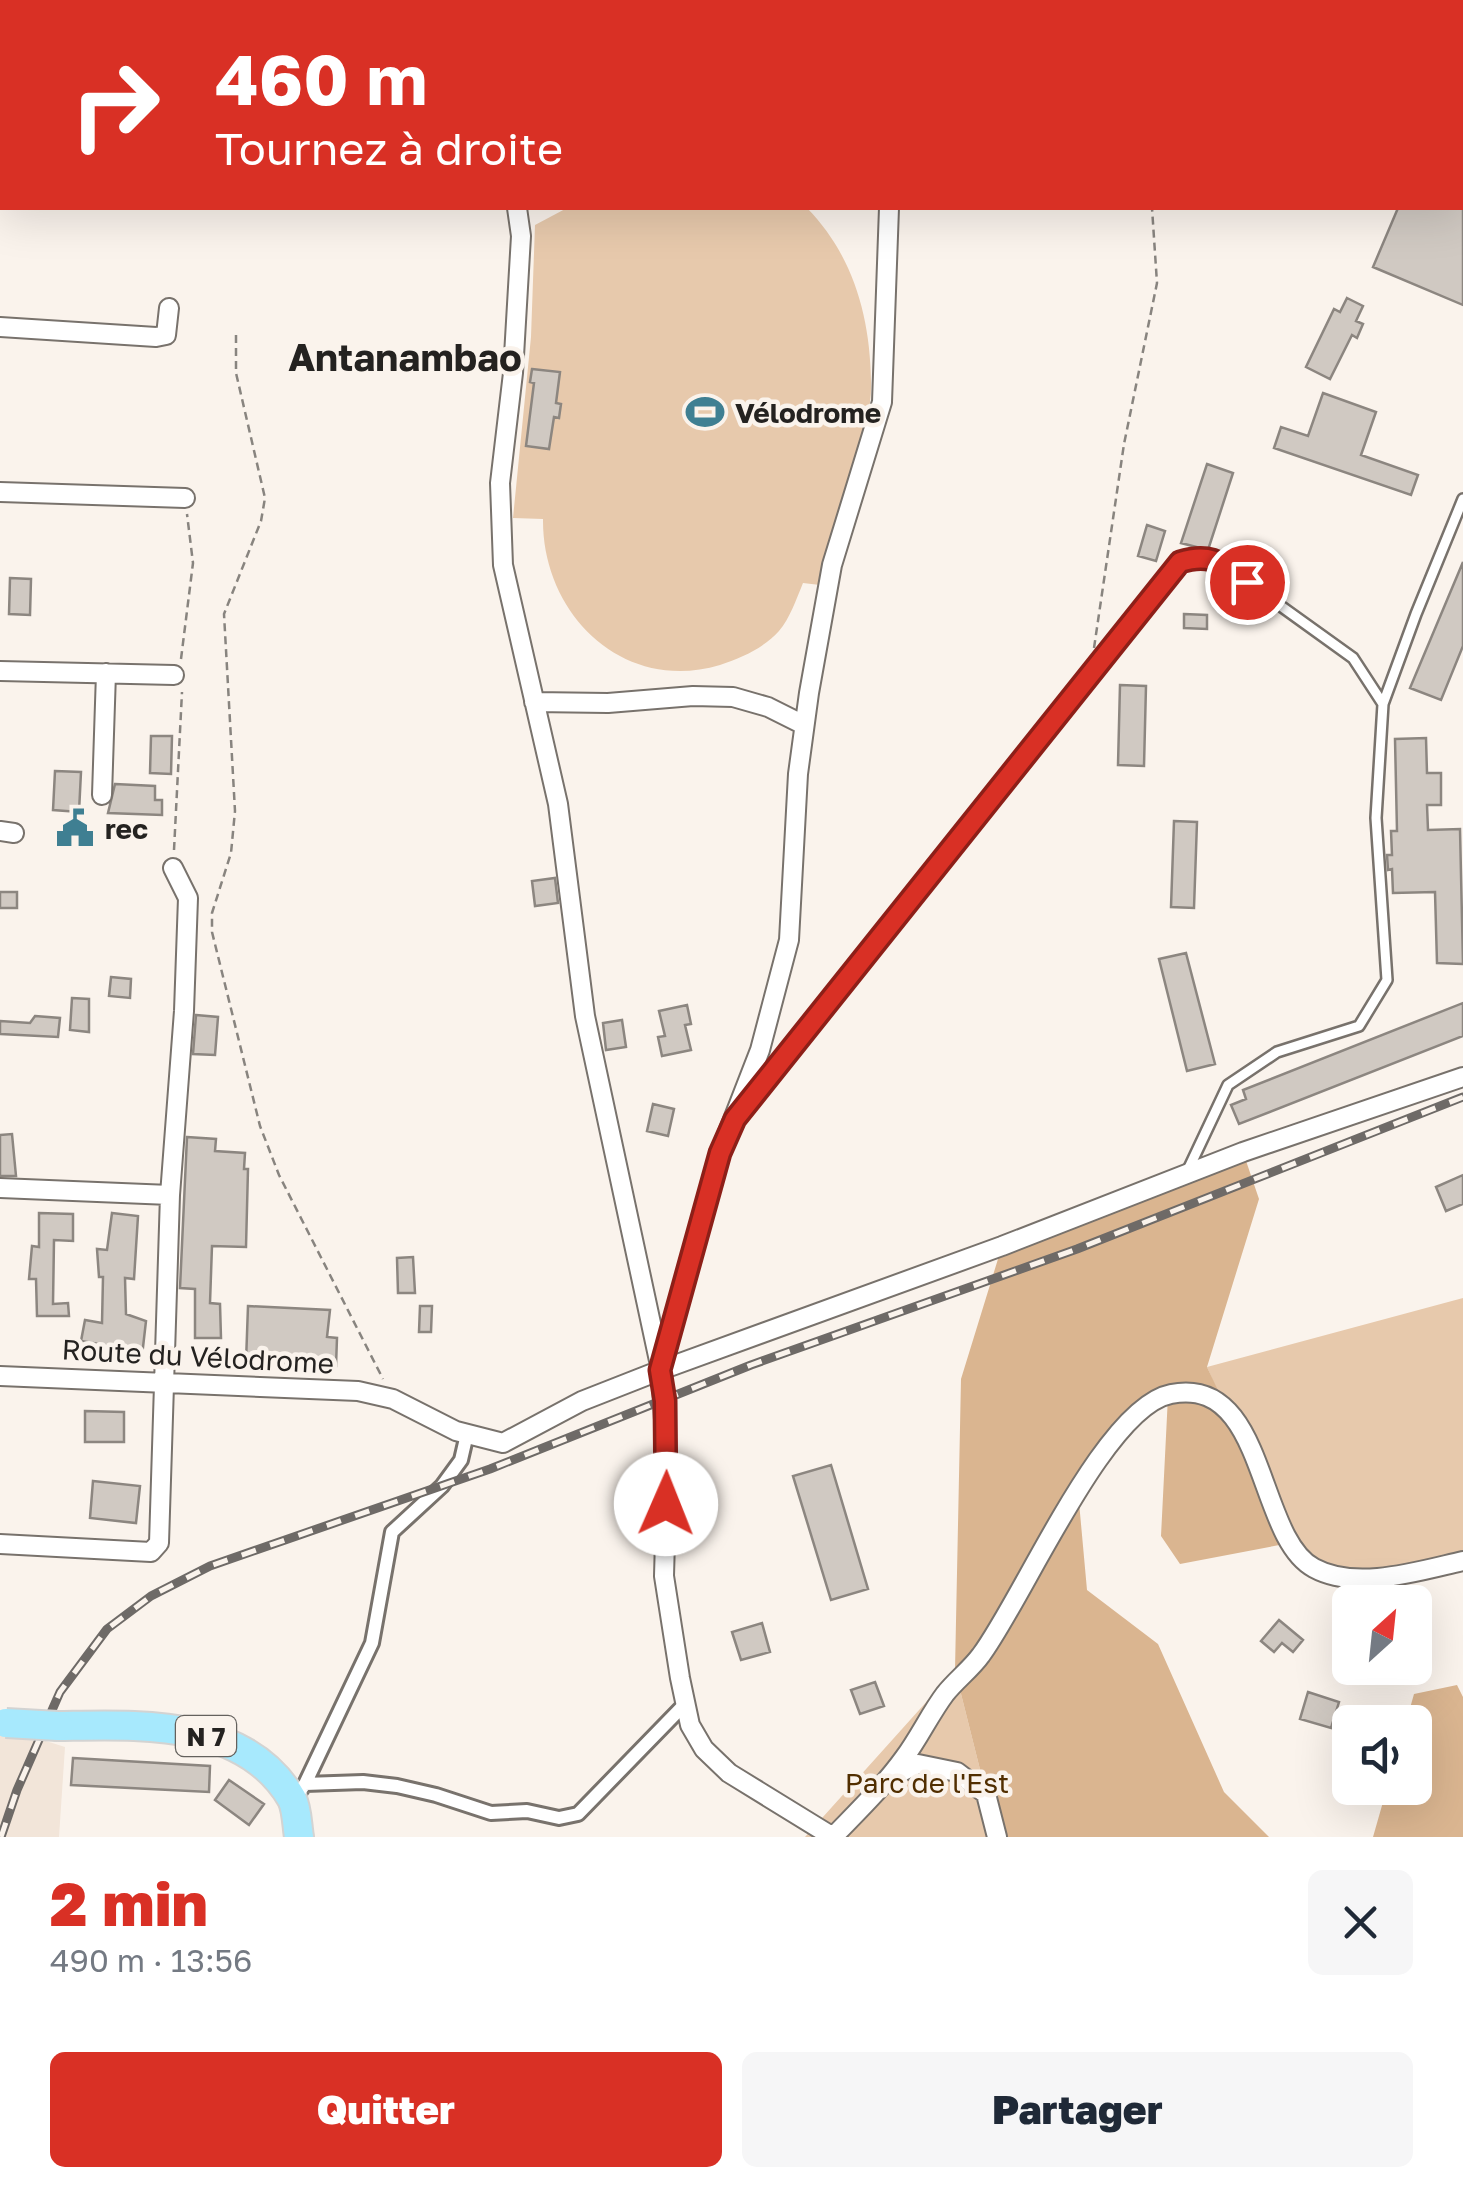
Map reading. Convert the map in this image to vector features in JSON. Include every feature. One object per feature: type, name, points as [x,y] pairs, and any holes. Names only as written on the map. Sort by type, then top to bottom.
[{"type":"main road","name":"N 7","points":[[3,1723],[136,1725],[195,1732],[234,1745],[299,1793]]},
{"type":"main road","points":[[299,1793],[299,1837]]},
{"type":"street","points":[[517,210],[520,236],[513,373],[500,484],[502,566],[558,804],[585,1016],[660,1370],[667,1469],[664,1576],[690,1726],[697,1737],[729,1774],[802,1829],[833,1837],[874,1797],[945,1694],[982,1655],[1078,1491],[1128,1420],[1168,1394],[1195,1393],[1224,1406],[1244,1433],[1290,1543],[1312,1568],[1344,1578],[1424,1570],[1463,1561]]},
{"type":"street","points":[[660,1370],[720,1153],[760,1050],[789,940],[804,725],[832,565],[882,402],[889,210]]},
{"type":"street","points":[[0,327],[156,337],[166,335],[169,308]]},
{"type":"street","points":[[0,492],[185,498]]},
{"type":"street","points":[[0,670],[106,673],[178,683]]},
{"type":"street","points":[[102,795],[106,673]]},
{"type":"street","points":[[534,702],[733,697],[768,707],[804,725]]},
{"type":"street","points":[[0,1544],[151,1552],[159,1544],[170,1195],[188,898],[173,868]]},
{"type":"street","points":[[299,1793],[372,1643],[392,1532],[442,1486],[460,1460],[468,1434],[503,1443],[582,1401],[660,1370],[1002,1246],[1186,1174],[1463,1077]]},
{"type":"street","points":[[0,1188],[170,1195]]},
{"type":"street","name":"Route du Vélodrome","points":[[0,1376],[358,1391],[394,1399],[468,1434]]},
{"type":"street","points":[[299,1793],[363,1782],[436,1795],[491,1813],[526,1811],[558,1818],[578,1814],[686,1704]]},
{"type":"street","points":[[890,1777],[918,1764],[957,1772],[986,1794],[997,1837]]},
{"type":"lane","points":[[1186,1174],[1228,1085],[1277,1052],[1360,1026],[1387,980],[1376,818],[1383,704],[1463,499]]},
{"type":"lane","points":[[735,1119],[1180,562],[1200,556],[1220,563],[1353,658],[1383,704]]},
{"type":"path","points":[[1090,674],[1124,444],[1157,283],[1152,210]]},
{"type":"path","points":[[236,335],[236,373],[265,498],[262,521],[224,614],[235,811],[231,853],[212,913],[212,932],[260,1126],[279,1175],[394,1399]]},
{"type":"path","points":[[173,868],[178,683],[193,563],[185,498]]},
{"type":"shaded area","points":[[1243,1152],[1259,1199],[1207,1367],[1290,1543],[1180,1564],[1161,1536],[1168,1396],[1128,1420],[1078,1491],[1087,1590],[1158,1644],[1224,1792],[1269,1837],[997,1837],[955,1670],[961,1379],[1002,1246]]},
{"type":"shaded area","points":[[1457,1685],[1463,1697],[1463,1837],[1373,1837],[1382,1805],[1432,1805],[1432,1705],[1411,1705],[1414,1694]]},
{"type":"shaded area","points":[[0,1735],[30,1736],[65,1747],[59,1837],[0,1837]]},
{"type":"green space","points":[[563,210],[809,210],[847,266],[862,310],[870,357],[870,399],[861,452],[856,452],[820,585],[803,583],[779,631],[752,652],[720,665],[685,671],[651,668],[621,657],[573,615],[546,554],[543,519],[513,518],[531,337],[535,225]]},
{"type":"green space","points":[[1463,1298],[1463,1561],[1386,1576],[1312,1567],[1224,1406],[1207,1367]]},
{"type":"green space","name":"Parc de l'Est","points":[[955,1670],[997,1837],[805,1837]]},
{"type":"building","points":[[1397,210],[1463,210],[1463,305],[1373,267]]},
{"type":"building","points":[[1347,298],[1363,306],[1356,321],[1363,324],[1357,338],[1352,335],[1330,379],[1306,367],[1334,309],[1340,312]]},
{"type":"building","points":[[532,369],[560,372],[556,403],[561,404],[559,418],[554,417],[549,449],[526,446],[534,383],[530,382]]},
{"type":"building","points":[[1323,393],[1376,412],[1361,455],[1418,475],[1411,495],[1274,448],[1281,427],[1308,436]]},
{"type":"building","points":[[1207,464],[1233,473],[1208,550],[1181,543]]},
{"type":"building","points":[[1147,525],[1165,531],[1156,561],[1138,556]]},
{"type":"building","points":[[1463,562],[1463,646],[1441,700],[1410,688]]},
{"type":"building","points":[[10,578],[31,579],[30,615],[9,614]]},
{"type":"building","points":[[1184,614],[1207,615],[1207,629],[1184,628]]},
{"type":"building","points":[[1120,685],[1146,686],[1144,766],[1118,765]]},
{"type":"building","points":[[151,736],[172,736],[171,774],[150,773]]},
{"type":"building","points":[[1426,738],[1427,773],[1441,773],[1441,805],[1427,805],[1428,830],[1460,829],[1463,964],[1437,963],[1435,892],[1393,893],[1392,869],[1388,870],[1391,831],[1397,831],[1395,739]]},
{"type":"building","points":[[55,771],[81,772],[79,812],[53,810]]},
{"type":"building","points":[[115,784],[155,786],[155,800],[162,800],[162,815],[108,813]]},
{"type":"building","points":[[1174,821],[1197,822],[1194,908],[1171,907]]},
{"type":"building","points":[[555,878],[558,903],[535,906],[532,881]]},
{"type":"building","points":[[0,892],[17,892],[17,908],[0,908]]},
{"type":"building","points":[[1186,953],[1215,1064],[1187,1071],[1159,959]]},
{"type":"building","points":[[111,977],[131,979],[130,998],[109,996]]},
{"type":"building","points":[[72,998],[89,999],[89,1032],[70,1030]]},
{"type":"building","points":[[1463,1003],[1463,1036],[1239,1124],[1231,1105],[1246,1099],[1243,1090]]},
{"type":"building","points":[[687,1005],[691,1024],[685,1025],[691,1050],[662,1056],[658,1037],[665,1036],[659,1011]]},
{"type":"building","points":[[196,1015],[218,1017],[215,1055],[193,1054]]},
{"type":"building","points":[[35,1016],[60,1018],[58,1037],[0,1034],[0,1021],[30,1023]]},
{"type":"building","points":[[622,1020],[626,1047],[606,1050],[603,1023]]},
{"type":"building","points":[[653,1104],[674,1109],[668,1136],[647,1131]]},
{"type":"building","points":[[12,1134],[16,1176],[0,1176],[0,1135]]},
{"type":"building","points":[[187,1137],[216,1139],[215,1151],[245,1153],[244,1169],[248,1169],[246,1247],[212,1246],[210,1303],[220,1304],[221,1338],[195,1338],[195,1289],[180,1288]]},
{"type":"building","points":[[1463,1175],[1463,1204],[1446,1211],[1436,1187]]},
{"type":"building","points":[[39,1213],[73,1214],[73,1241],[54,1240],[53,1304],[68,1303],[69,1316],[37,1316],[36,1279],[29,1279],[32,1246],[39,1247]]},
{"type":"building","points":[[112,1213],[138,1216],[134,1279],[125,1278],[126,1314],[146,1321],[142,1356],[81,1341],[85,1320],[102,1323],[103,1277],[99,1277],[97,1249],[107,1250]]},
{"type":"building","points":[[413,1257],[415,1293],[398,1293],[397,1258]]},
{"type":"building","points":[[248,1306],[330,1310],[327,1337],[337,1338],[336,1366],[246,1362]]},
{"type":"building","points":[[420,1306],[432,1306],[431,1332],[419,1332]]},
{"type":"building","points":[[85,1411],[124,1412],[124,1442],[85,1442]]},
{"type":"building","points":[[831,1465],[868,1589],[831,1600],[793,1476]]},
{"type":"building","points":[[93,1481],[140,1486],[136,1523],[90,1518]]},
{"type":"building","points":[[1279,1620],[1303,1640],[1293,1652],[1282,1643],[1274,1652],[1261,1641]]},
{"type":"building","points":[[762,1623],[770,1652],[741,1660],[732,1632]]},
{"type":"building","points":[[875,1682],[884,1706],[860,1714],[851,1690]]},
{"type":"building","points":[[1308,1692],[1339,1702],[1332,1705],[1331,1728],[1300,1719]]},
{"type":"building","points":[[73,1758],[210,1766],[209,1792],[71,1785]]},
{"type":"building","points":[[229,1780],[264,1804],[249,1825],[215,1800]]},
{"type":"railway","points":[[1,1837],[60,1692],[107,1629],[151,1596],[210,1566],[490,1469],[751,1365],[1077,1249],[1463,1097]]},
{"type":"place","name":"Vélodrome","points":[[705,412]]},
{"type":"place","name":"rec","points":[[75,828]]},
{"type":"district","name":"Antanambao","points":[[405,356]]},
{"type":"route","points":[[666,1504],[665,1401],[660,1370],[720,1153],[735,1119],[1180,562],[1200,556],[1220,563],[1247,582]]}]
